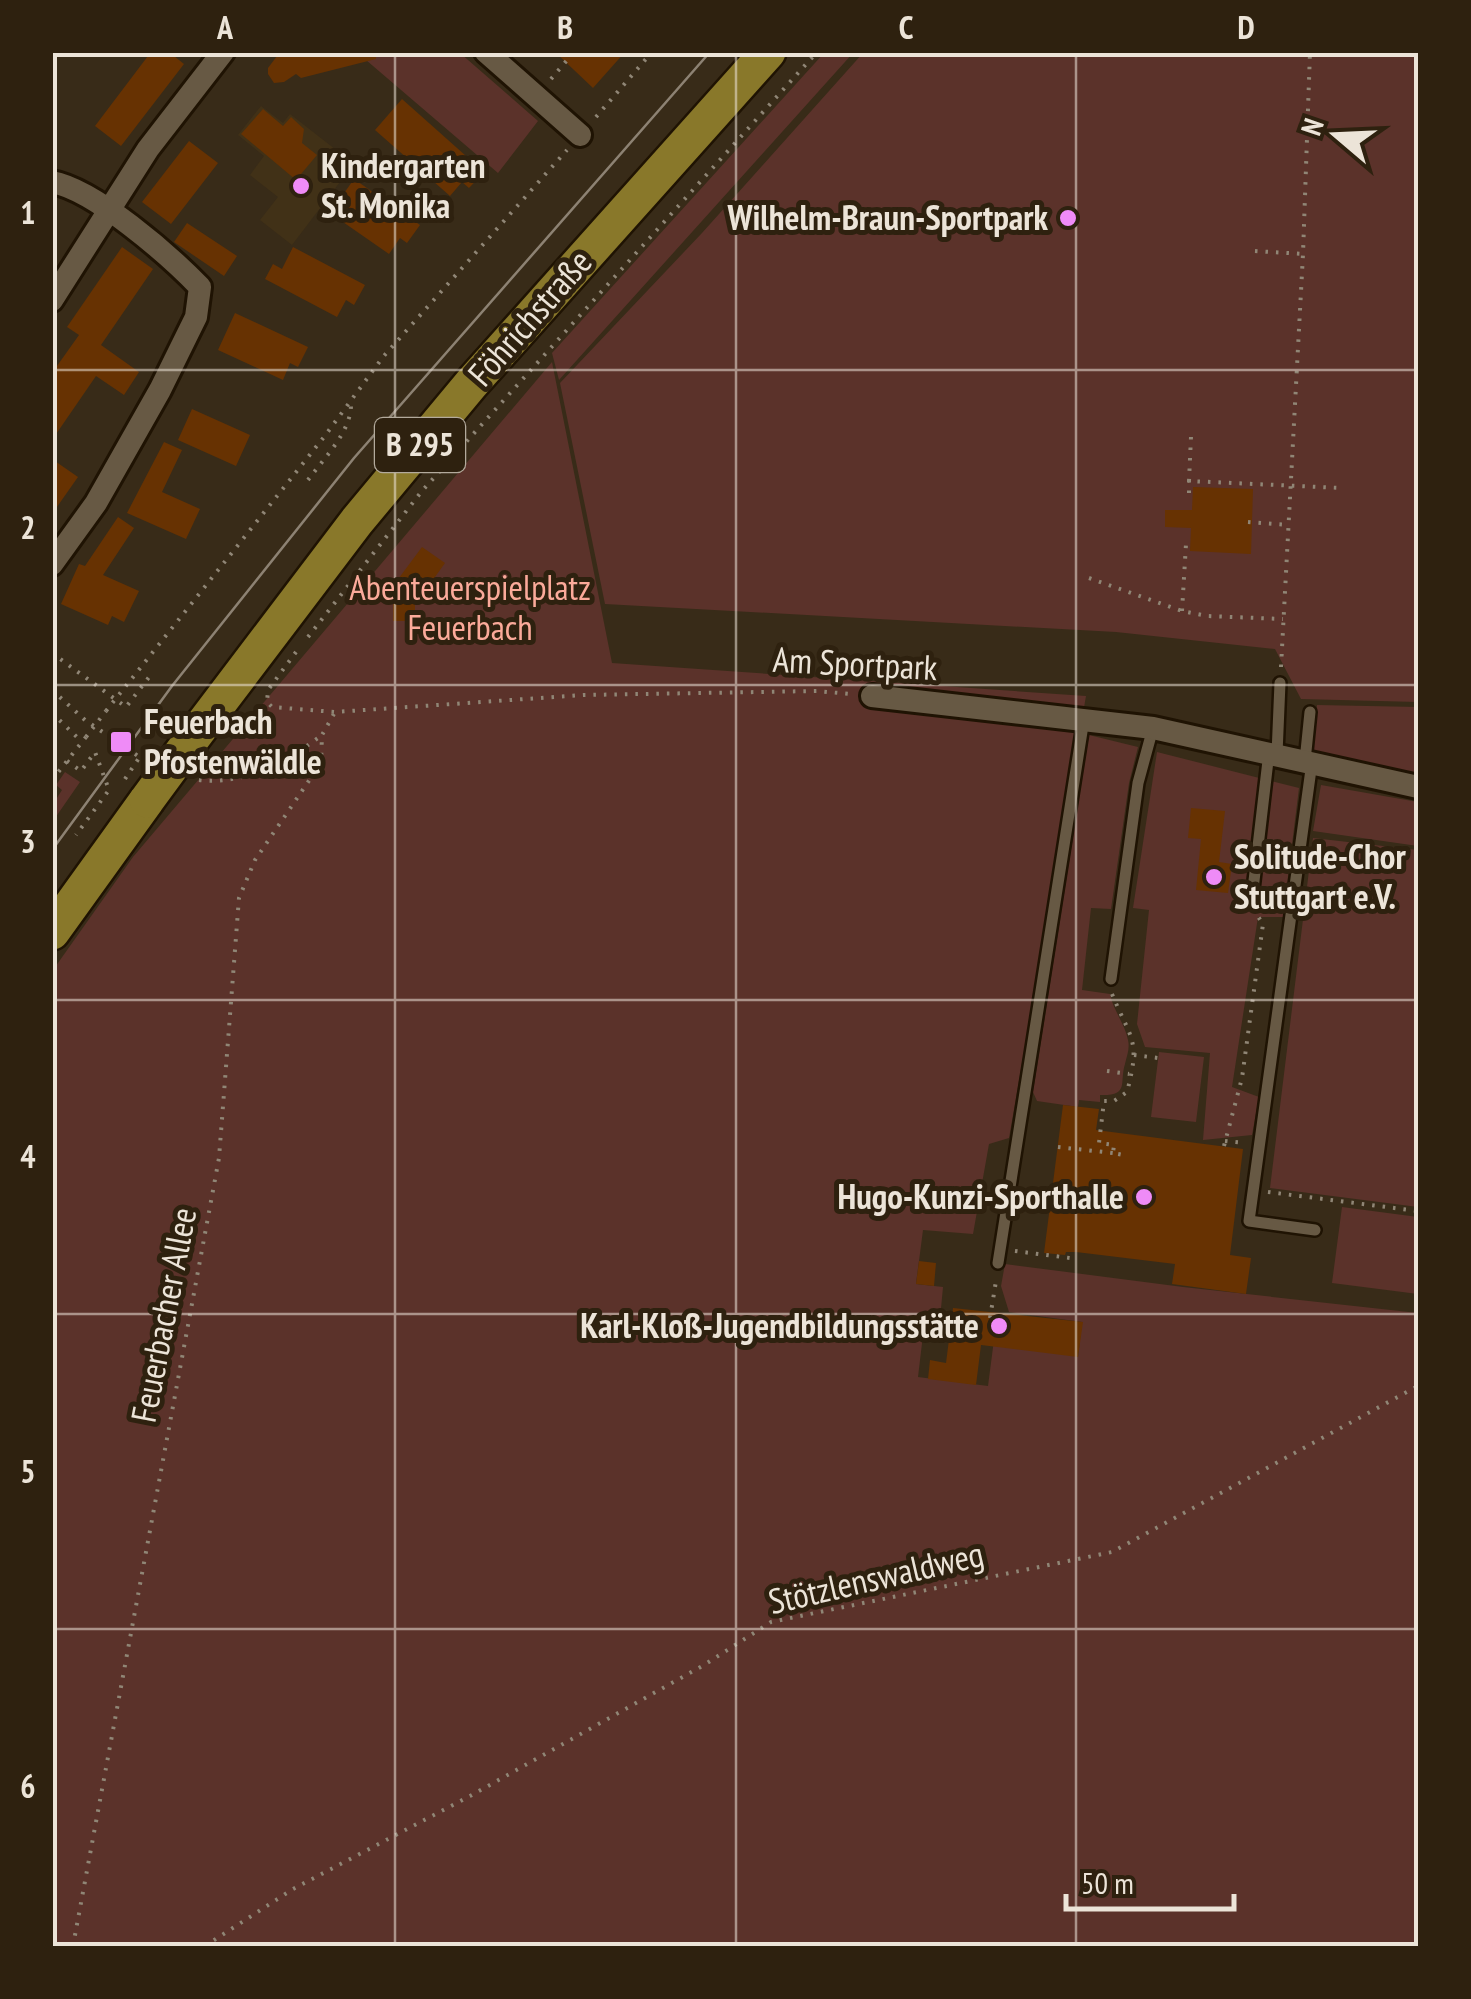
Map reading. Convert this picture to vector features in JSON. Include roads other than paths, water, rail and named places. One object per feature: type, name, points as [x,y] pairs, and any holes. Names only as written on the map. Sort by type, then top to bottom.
[{"type":"main road","name":"Föhrichstraße","points":[[52,932],[357,520],[446,414],[768,52]]},
{"type":"street","points":[[52,300],[148,149],[223,52]]},
{"type":"street","points":[[486,52],[580,135]]},
{"type":"street","points":[[52,182],[70,185],[109,212],[174,260],[200,287],[196,317],[160,390],[96,503],[52,564]]},
{"type":"street","name":"Am Sportpark","points":[[872,696],[1153,728],[1418,788]]},
{"type":"lane","points":[[1252,898],[1280,683]]},
{"type":"lane","points":[[1310,712],[1308,761],[1249,1221],[1316,1230]]},
{"type":"lane","points":[[998,1263],[1084,719]]},
{"type":"lane","points":[[1112,979],[1138,782],[1153,728]]},
{"type":"tram line","points":[[52,850],[172,686],[354,458],[710,52]]},
{"type":"place","name":"Kindergarten St. Monika","points":[[301,186]]},
{"type":"place","name":"Wilhelm-Braun-Sportpark","points":[[1068,218]]},
{"type":"place","name":"Feuerbach Pfostenwäldle","points":[[121,742]]},
{"type":"place","name":"Solitude-Chor Stuttgart e.V.","points":[[1214,877]]},
{"type":"place","name":"Hugo-Kunzi-Sporthalle","points":[[1144,1197]]},
{"type":"place","name":"Karl-Kloß-Jugendbildungsstätte","points":[[999,1326]]},
{"type":"park label","name":"Abenteuerspielplatz Feuerbach","points":[[470,608]]}]
